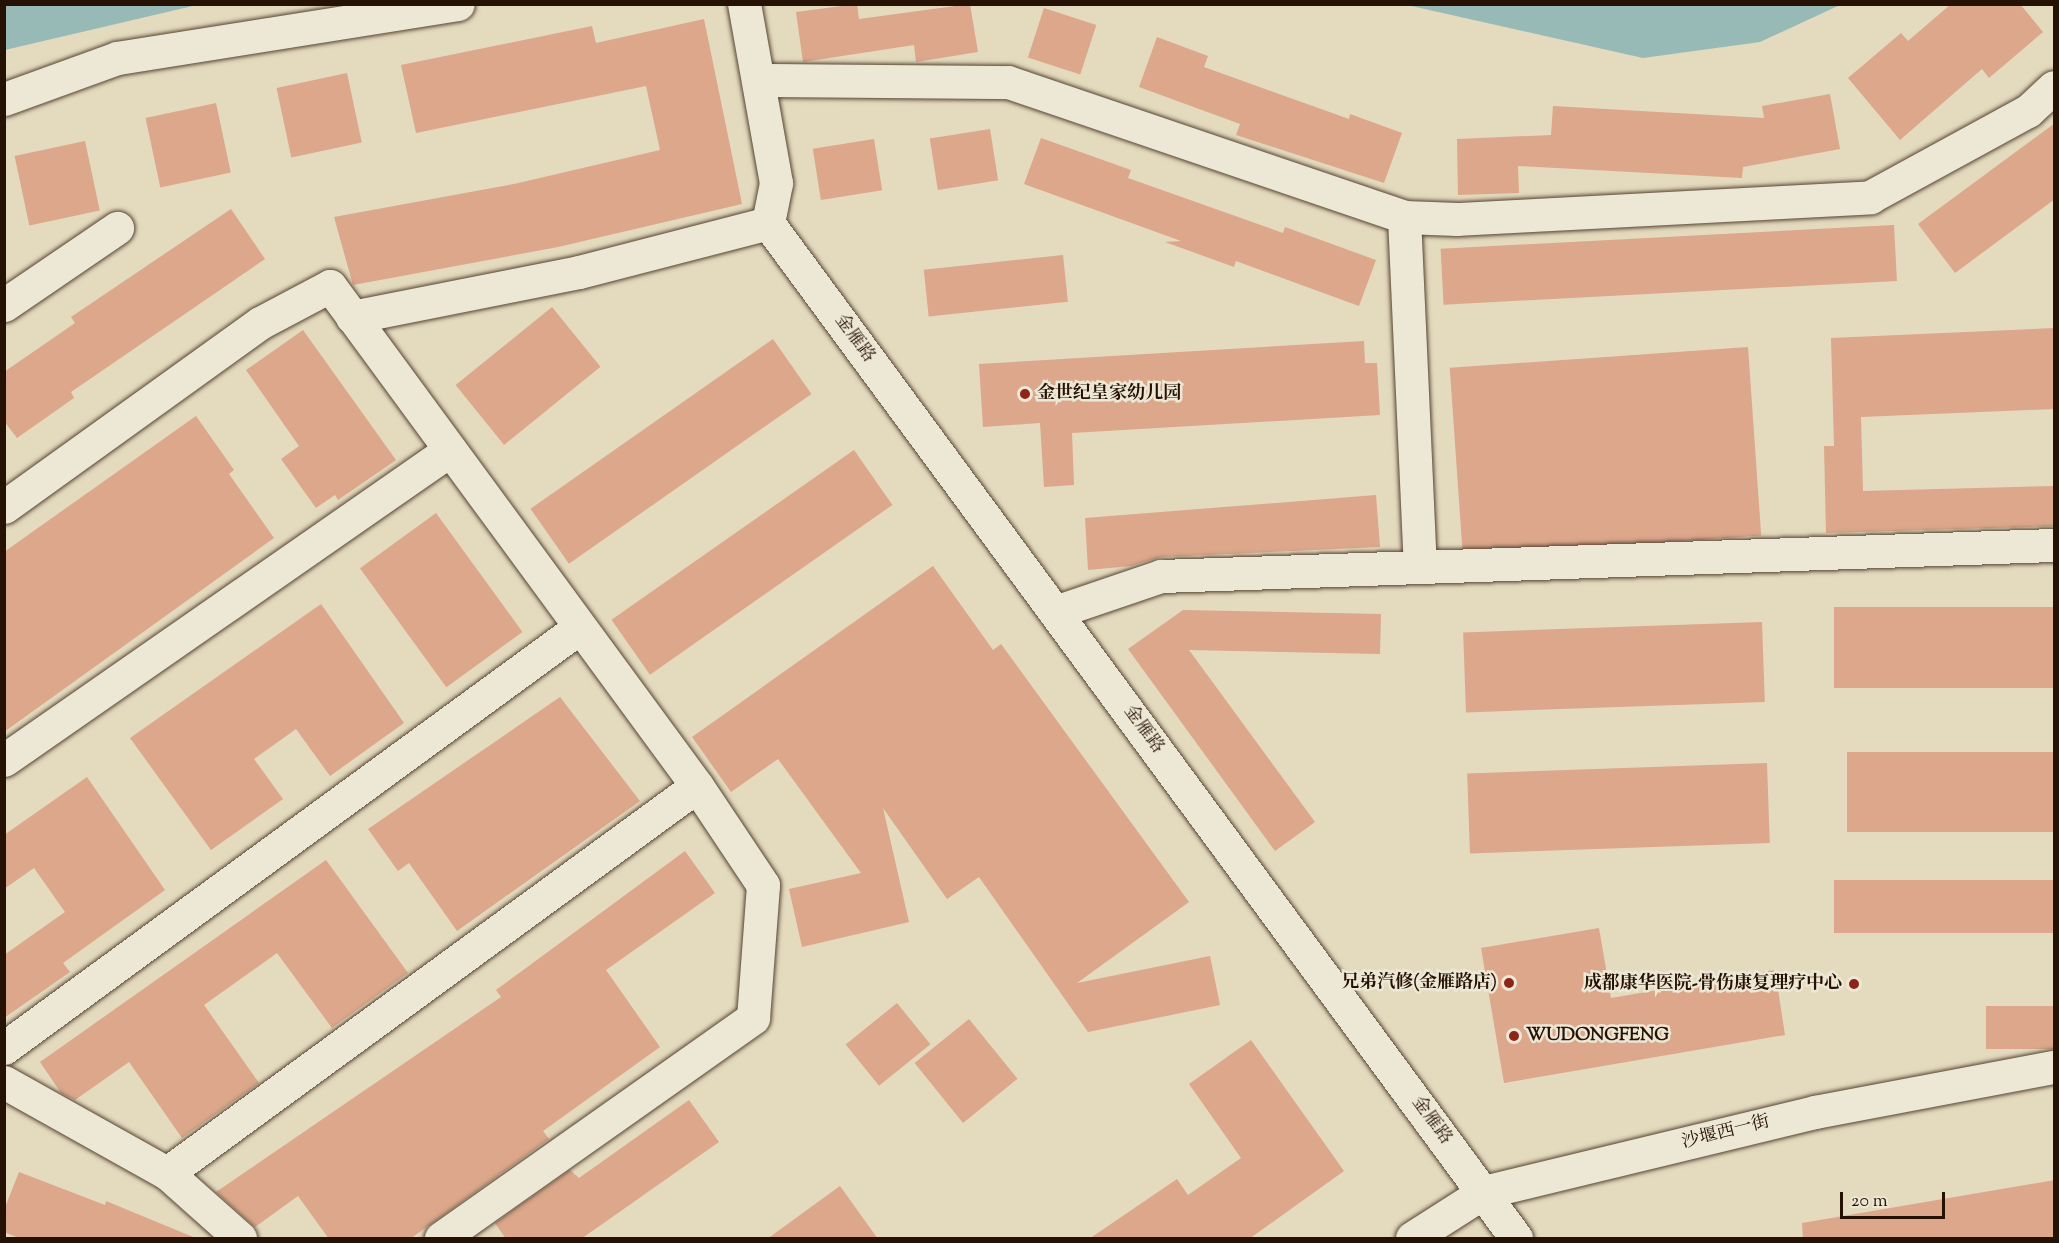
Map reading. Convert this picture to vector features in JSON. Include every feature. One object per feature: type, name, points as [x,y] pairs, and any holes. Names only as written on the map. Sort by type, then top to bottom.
[{"type":"street","points":[[4,99],[117,58],[458,4]]},
{"type":"street","points":[[352,317],[579,272],[768,224],[776,183],[744,4]]},
{"type":"street","points":[[758,80],[1008,82],[1404,218],[1870,197],[2028,111],[2055,87]]},
{"type":"street","points":[[1404,218],[1420,567]]},
{"type":"street","name":"金雁路","points":[[768,224],[1484,1192],[1516,1239]]},
{"type":"street","points":[[4,305],[117,228]]},
{"type":"street","points":[[4,507],[260,323],[330,286],[697,786],[763,885],[753,1018],[441,1239]]},
{"type":"street","points":[[4,760],[450,450]]},
{"type":"street","points":[[1056,612],[1161,576],[2055,545]]},
{"type":"street","points":[[4,1048],[580,627]]},
{"type":"street","points":[[167,1173],[697,786]]},
{"type":"street","name":"沙堰西一街","points":[[1412,1239],[1484,1192],[1815,1112],[2055,1067]]},
{"type":"street","points":[[4,1082],[167,1173],[240,1239]]},
{"type":"water","points":[[5,4],[197,4],[197,5],[5,50]]},
{"type":"water","points":[[1407,5],[1840,5],[1760,42],[1643,58]]},
{"type":"building","points":[[857,4],[859,19],[970,4],[978,52],[916,62],[914,45],[803,62],[796,12]]},
{"type":"building","points":[[1951,4],[2020,4],[2043,32],[1989,78],[1982,69],[1900,140],[1848,78],[1901,33],[1908,41]]},
{"type":"building","points":[[1044,8],[1096,25],[1080,74],[1028,57]]},
{"type":"building","points":[[704,19],[742,204],[558,247],[353,285],[334,217],[514,184],[660,150],[646,86],[416,133],[401,65],[592,26],[596,43]]},
{"type":"building","points":[[1157,37],[1208,56],[1204,67],[1349,119],[1350,114],[1402,133],[1384,183],[1236,135],[1240,124],[1139,87]]},
{"type":"building","points":[[347,73],[362,142],[291,157],[277,88]]},
{"type":"building","points":[[1830,94],[1840,149],[1743,167],[1742,178],[1518,166],[1519,193],[1458,195],[1457,139],[1551,135],[1553,106],[1764,118],[1762,106]]},
{"type":"building","points":[[216,103],[231,172],[160,187],[146,118]]},
{"type":"building","points":[[2055,123],[2055,199],[1955,273],[1918,224]]},
{"type":"building","points":[[990,129],[998,180],[938,190],[930,139]]},
{"type":"building","points":[[1041,138],[1131,170],[1128,178],[1283,233],[1285,227],[1376,260],[1359,306],[1236,261],[1234,267],[1165,242],[1181,241],[1024,184]]},
{"type":"building","points":[[874,139],[882,190],[821,200],[813,149]]},
{"type":"building","points":[[85,141],[100,210],[29,225],[15,156]]},
{"type":"building","points":[[231,209],[265,259],[71,392],[74,398],[17,438],[4,421],[4,372],[75,323],[71,317]]},
{"type":"building","points":[[1894,225],[1897,281],[1444,305],[1441,249]]},
{"type":"building","points":[[1063,255],[1068,302],[929,316],[924,270]]},
{"type":"building","points":[[552,307],[600,367],[504,445],[456,385]]},
{"type":"building","points":[[2055,328],[2055,409],[1861,417],[1863,491],[2055,486],[2055,526],[1826,533],[1824,446],[1834,446],[1831,338]]},
{"type":"building","points":[[303,330],[396,460],[338,500],[335,495],[316,508],[281,459],[299,446],[246,370]]},
{"type":"building","points":[[773,339],[811,394],[569,564],[531,509]]},
{"type":"building","points":[[1364,341],[1365,363],[1377,363],[1380,415],[1072,433],[1074,485],[1044,487],[1040,423],[983,427],[979,364]]},
{"type":"building","points":[[1748,347],[1761,536],[1463,556],[1450,368]]},
{"type":"building","points":[[196,416],[234,470],[229,474],[274,538],[4,732],[4,552]]},
{"type":"building","points":[[854,450],[892,505],[650,675],[612,620]]},
{"type":"building","points":[[1376,495],[1380,547],[1160,557],[1131,566],[1088,570],[1085,518]]},
{"type":"building","points":[[436,513],[522,632],[446,687],[360,568]]},
{"type":"building","points":[[933,566],[993,650],[1001,644],[1189,902],[1077,983],[1210,956],[1220,1005],[1088,1032],[979,877],[947,899],[883,808],[909,922],[802,947],[789,889],[861,873],[778,759],[731,792],[692,737]]},
{"type":"building","points":[[321,604],[404,723],[330,776],[296,729],[254,759],[283,799],[211,850],[130,738]]},
{"type":"building","points":[[1834,607],[2054,607],[2054,688],[1834,688]]},
{"type":"building","points":[[1183,610],[1381,614],[1380,654],[1189,650],[1315,822],[1275,851],[1128,649]]},
{"type":"building","points":[[1762,622],[1765,702],[1466,712],[1463,632]]},
{"type":"building","points":[[560,697],[640,801],[457,931],[409,863],[398,871],[368,829]]},
{"type":"building","points":[[1847,752],[2054,752],[2054,832],[1847,832]]},
{"type":"building","points":[[1767,763],[1770,843],[1470,853],[1467,773]]},
{"type":"building","points":[[87,777],[165,890],[63,963],[70,972],[4,1018],[4,955],[65,912],[34,868],[4,889],[4,835]]},
{"type":"building","points":[[685,851],[715,893],[606,970],[660,1047],[543,1131],[549,1139],[410,1239],[329,1239],[298,1196],[255,1227],[216,1192],[501,997],[496,990]]},
{"type":"building","points":[[326,860],[408,973],[332,1028],[277,953],[204,1005],[259,1083],[182,1138],[129,1062],[75,1100],[61,1093],[40,1062]]},
{"type":"building","name":"成都康华医院-骨伤康复理疗中心","points":[[1834,880],[2054,880],[2054,933],[1834,933]]},
{"type":"building","points":[[1599,928],[1611,998],[1775,970],[1785,1035],[1504,1083],[1481,948]]},
{"type":"building","points":[[897,1003],[930,1044],[879,1086],[846,1045]]},
{"type":"building","points":[[1986,1006],[2054,1006],[2054,1049],[1986,1049]]},
{"type":"building","points":[[969,1019],[1017,1079],[963,1123],[915,1063]]},
{"type":"building","points":[[1251,1040],[1344,1171],[1249,1239],[1089,1239],[1177,1179],[1188,1195],[1241,1158],[1189,1084]]},
{"type":"building","points":[[689,1100],[719,1142],[581,1239],[506,1239],[495,1223],[570,1170],[579,1178]]},
{"type":"building","points":[[19,1172],[105,1205],[106,1201],[198,1239],[21,1239],[4,1232],[4,1210]]},
{"type":"building","points":[[2055,1180],[2055,1239],[1803,1239],[1802,1223]]},
{"type":"building","points":[[840,1186],[878,1239],[767,1239]]},
{"type":"place","name":"金世纪皇家幼儿园","points":[[1025,394]]},
{"type":"place","name":"兄弟汽修(金雁路店)","points":[[1509,983]]},
{"type":"place","name":"成都康华医院-骨伤康复理疗中心","points":[[1854,984]]},
{"type":"place","name":"WUDONGFENG","points":[[1514,1036]]}]
